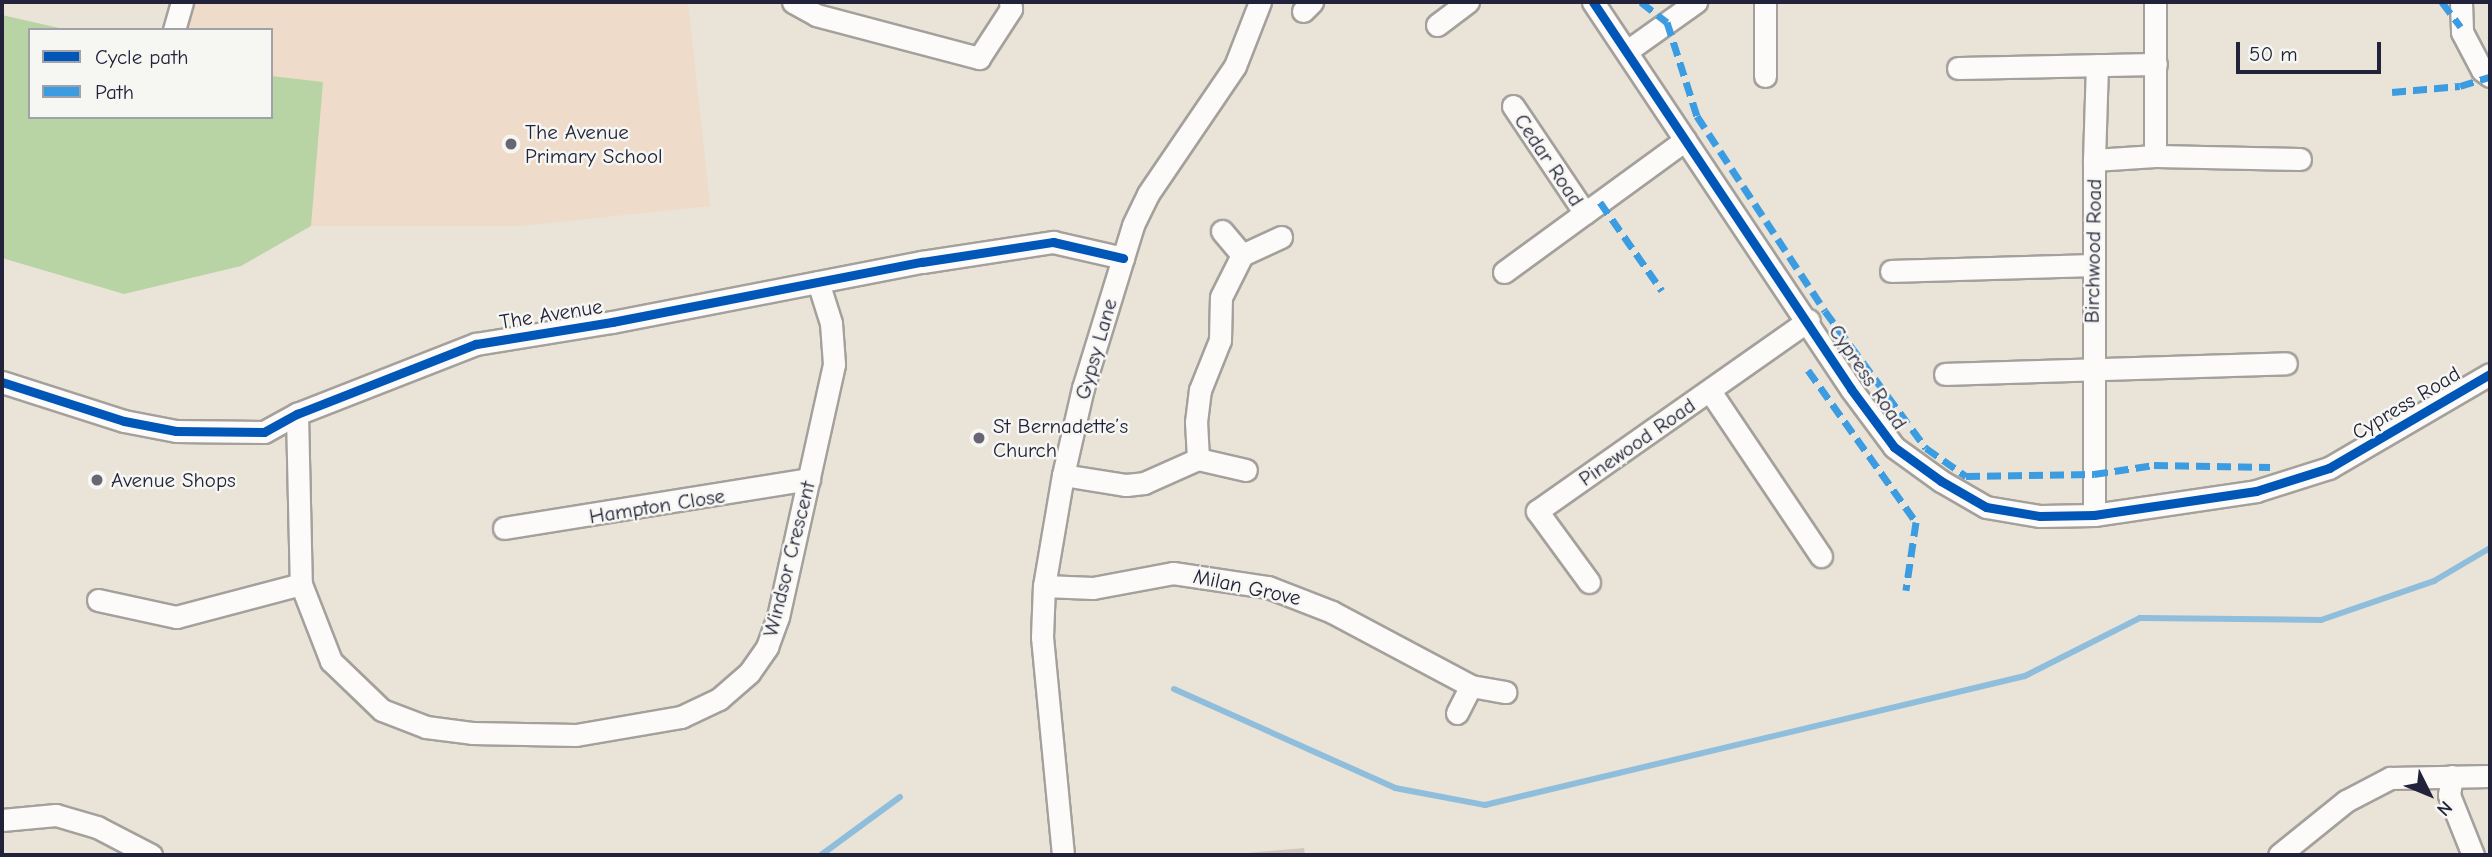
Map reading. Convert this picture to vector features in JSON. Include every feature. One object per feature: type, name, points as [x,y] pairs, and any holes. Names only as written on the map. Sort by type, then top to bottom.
[{"type":"street","points":[[175,28],[182,2]]},
{"type":"street","points":[[793,2],[816,15],[979,58],[1011,9],[1010,2]]},
{"type":"street","name":"Gypsy Lane","points":[[1063,855],[1042,637],[1045,586],[1063,475],[1123,258],[1148,194],[1235,65],[1260,2]]},
{"type":"street","points":[[1437,25],[1468,2]]},
{"type":"street","name":"Cypress Road","points":[[1593,2],[1809,320],[1851,389],[1895,447],[1941,481],[1986,507],[2040,516],[2094,515],[2256,491],[2329,468],[2490,374]]},
{"type":"street","points":[[1626,51],[1696,2]]},
{"type":"street","points":[[1765,2],[1765,76]]},
{"type":"street","points":[[2155,2],[2155,156]]},
{"type":"street","points":[[2461,2],[2462,32],[2482,70],[2490,76]]},
{"type":"street","points":[[1958,68],[2156,64]]},
{"type":"street","points":[[2094,160],[2097,65]]},
{"type":"street","name":"Cedar Road","points":[[1513,106],[1585,213]]},
{"type":"street","name":"Cedar Road","points":[[1504,272],[1685,140]]},
{"type":"street","name":"Birchwood Road","points":[[2094,515],[2094,160],[2155,156],[2300,159]]},
{"type":"street","points":[[1222,231],[1242,255]]},
{"type":"street","points":[[1198,459],[1195,422],[1200,390],[1220,340],[1221,297],[1242,255],[1281,237]]},
{"type":"street","name":"The Avenue","points":[[2,383],[124,421],[176,431],[264,432],[297,414],[475,344],[1054,242],[1123,258]]},
{"type":"street","points":[[1891,271],[2092,265]]},
{"type":"street","name":"Windsor Crescent","points":[[297,414],[301,584],[331,660],[382,710],[426,727],[576,735],[681,717],[719,699],[748,673],[767,647],[778,617],[834,364],[831,323],[818,282]]},
{"type":"street","name":"Pinewood Road","points":[[1589,582],[1537,511],[1809,320]]},
{"type":"street","points":[[1945,374],[2092,367],[2286,363]]},
{"type":"street","points":[[1710,391],[1821,556]]},
{"type":"street","points":[[1063,475],[1144,483],[1198,459],[1246,470]]},
{"type":"street","name":"Hampton Close","points":[[504,528],[809,479]]},
{"type":"street","name":"Milan Grove","points":[[1045,586],[1093,588],[1173,573],[1268,587],[1332,612],[1471,687],[1505,692]]},
{"type":"street","points":[[98,600],[176,617],[301,584]]},
{"type":"street","points":[[1457,713],[1471,687]]},
{"type":"street","points":[[2279,855],[2370,786],[2415,774],[2490,776]]},
{"type":"street","points":[[2452,776],[2449,795],[2473,855]]},
{"type":"street","points":[[2,821],[55,815],[97,827],[151,855]]},
{"type":"shaded area","name":"The Avenue Primary School","points":[[194,2],[688,2],[710,206],[519,226],[311,226],[323,83],[273,76],[273,28],[186,28]]},
{"type":"green space","points":[[2,15],[59,28],[28,28],[28,119],[273,119],[273,76],[323,82],[311,226],[241,266],[124,294],[2,258]]},
{"type":"building","points":[[1304,848],[1305,855],[1247,855],[1247,853]]},
{"type":"waterway","points":[[1174,689],[1395,788],[1485,805],[2025,676],[2140,618],[2321,620],[2434,581],[2490,548]]},
{"type":"waterway","points":[[821,855],[900,797]]},
{"type":"marked path","points":[[1641,2],[1667,22],[1697,116],[1825,311],[1926,448],[1966,476],[2094,474],[2154,465],[2270,467]]},
{"type":"marked path","points":[[2442,2],[2461,27]]},
{"type":"marked path","points":[[2392,92],[2460,86],[2490,77]]},
{"type":"marked path","points":[[1600,202],[1662,291]]},
{"type":"marked path","points":[[1808,370],[1916,522],[1906,590]]},
{"type":"cycle path","points":[[1593,2],[1851,389],[1894,447],[1941,481],[1986,507],[2040,516],[2094,515],[2256,491],[2329,468],[2490,374]]},
{"type":"cycle path","points":[[2,382],[124,421],[176,431],[264,432],[297,414],[476,344],[612,322],[922,262],[1053,242],[1123,258]]},
{"type":"place","name":"The Avenue Primary School","points":[[511,144]]},
{"type":"place","name":"St Bernadette’s Church","points":[[979,438]]},
{"type":"place","name":"Avenue Shops","points":[[97,480]]}]
